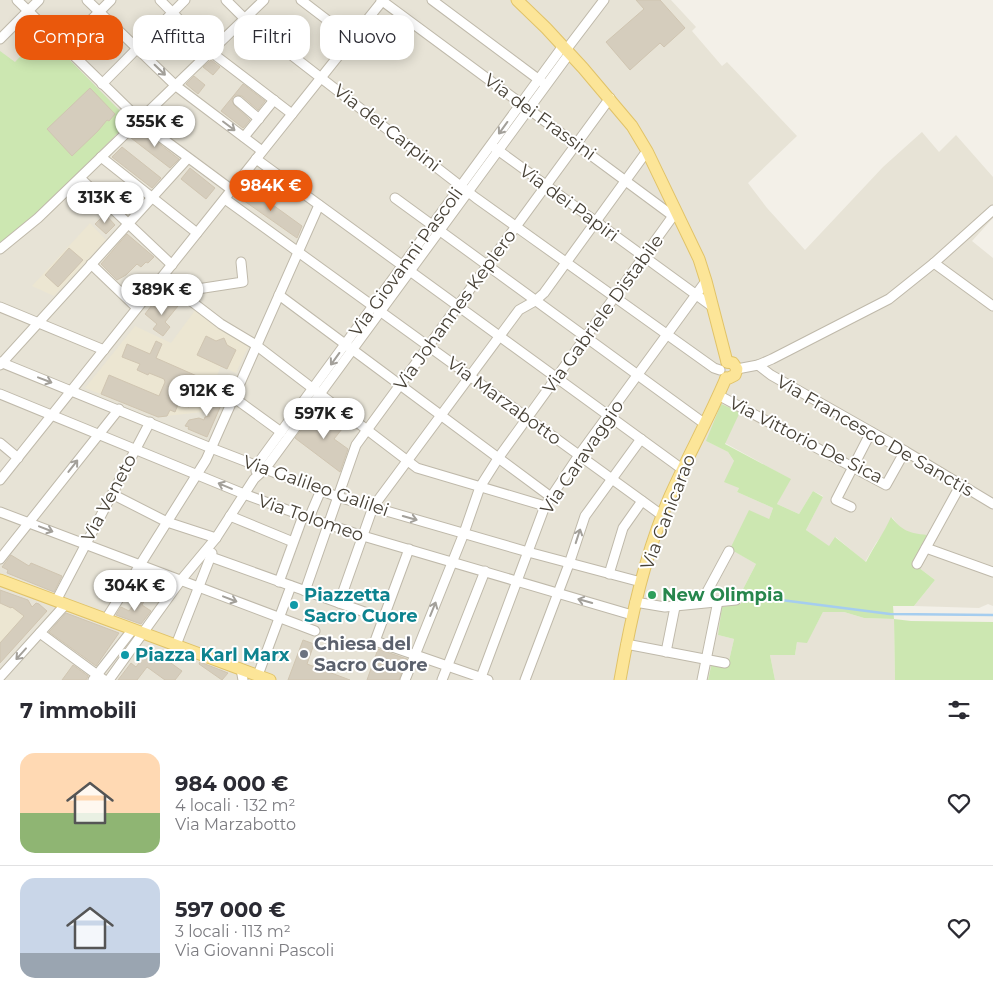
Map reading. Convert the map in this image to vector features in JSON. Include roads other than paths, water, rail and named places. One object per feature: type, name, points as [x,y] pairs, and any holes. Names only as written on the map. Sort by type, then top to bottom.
[{"type":"main road","points":[[517,0],[546,28],[610,98],[632,126],[647,151],[675,215],[692,242],[706,281],[713,307],[724,370],[733,363],[737,369]]},
{"type":"main road","name":"Via Canicarao","points":[[620,680],[635,602],[662,516],[682,469],[718,395],[724,370]]},
{"type":"main road","points":[[0,580],[176,645],[242,675],[262,678]]},
{"type":"street","points":[[17,0],[32,15]]},
{"type":"street","points":[[0,39],[39,0]]},
{"type":"street","points":[[88,0],[133,43]]},
{"type":"street","points":[[97,15],[111,0]]},
{"type":"street","points":[[160,0],[172,13],[185,0]]},
{"type":"street","name":"Via dei Carpini","points":[[226,0],[241,15]]},
{"type":"street","points":[[249,15],[264,0]]},
{"type":"street","points":[[301,0],[321,15]]},
{"type":"street","points":[[370,15],[382,0]]},
{"type":"street","name":"Via dei Frassini","points":[[382,0],[626,181],[675,215]]},
{"type":"street","points":[[432,0],[543,82]]},
{"type":"street","name":"Via Giovanni Pascoli","points":[[261,468],[604,0]]},
{"type":"street","points":[[224,39],[234,30]]},
{"type":"street","points":[[102,84],[133,53]]},
{"type":"street","points":[[77,60],[141,120],[232,190]]},
{"type":"street","points":[[150,60],[176,86],[262,151]]},
{"type":"street","points":[[0,249],[27,228],[203,60]]},
{"type":"street","points":[[222,60],[292,114]]},
{"type":"street","name":"Via dei Carpini","points":[[299,60],[465,189],[517,227],[714,368],[724,370]]},
{"type":"street","points":[[0,480],[335,60]]},
{"type":"street","name":"Via Johannes Keplero","points":[[305,591],[356,446],[610,98]]},
{"type":"street","points":[[244,137],[274,100]]},
{"type":"street","points":[[238,102],[259,118]]},
{"type":"street","name":"Via dei Papiri","points":[[495,148],[713,307]]},
{"type":"street","points":[[338,603],[373,507],[519,310],[535,301],[544,293],[647,151]]},
{"type":"street","points":[[101,157],[197,233]]},
{"type":"street","points":[[1,363],[39,324],[188,158]]},
{"type":"street","points":[[256,159],[682,469]]},
{"type":"street","points":[[80,178],[172,265]]},
{"type":"street","points":[[394,198],[704,424]]},
{"type":"street","name":"Via Marzabotto","points":[[225,199],[662,516]]},
{"type":"street","points":[[106,619],[197,474],[319,205]]},
{"type":"street","points":[[737,369],[758,365],[772,359],[889,299],[934,264],[993,210]]},
{"type":"street","name":"Via Gabriele Distabile","points":[[405,680],[464,533],[480,487],[499,457],[675,215]]},
{"type":"street","points":[[178,292],[244,282],[240,262]]},
{"type":"street","points":[[91,264],[137,308]]},
{"type":"street","points":[[934,264],[993,306]]},
{"type":"street","points":[[161,278],[221,324],[256,345],[408,459],[417,468],[545,506]]},
{"type":"street","name":"Via Caravaggio","points":[[483,679],[545,506],[579,455],[706,281]]},
{"type":"street","points":[[279,295],[552,497]]},
{"type":"street","points":[[0,307],[104,350]]},
{"type":"street","name":"Via Galileo Galilei","points":[[1,363],[119,409],[210,448],[338,497],[569,564],[641,582]]},
{"type":"street","name":"Via Francesco De Sanctis","points":[[758,365],[771,375],[905,451],[960,486],[993,504]]},
{"type":"street","name":"Via Giovanni Pascoli","points":[[138,631],[216,538],[261,468],[281,432],[317,391]]},
{"type":"street","name":"Via Tolomeo","points":[[0,394],[244,494],[328,525],[632,614]]},
{"type":"street","name":"Via Vittorio De Sica","points":[[718,395],[886,485],[905,451]]},
{"type":"street","points":[[233,397],[281,432]]},
{"type":"street","points":[[0,559],[119,409]]},
{"type":"street","name":"Via Veneto","points":[[2,677],[40,633],[61,603],[85,544],[150,422]]},
{"type":"street","points":[[851,507],[836,500],[871,432]]},
{"type":"street","points":[[525,680],[569,564],[584,516],[641,439]]},
{"type":"street","points":[[0,443],[18,458]]},
{"type":"street","points":[[917,564],[960,486]]},
{"type":"street","points":[[279,582],[294,542],[321,490]]},
{"type":"street","points":[[112,494],[167,522],[216,538],[176,645]]},
{"type":"street","points":[[608,574],[622,528],[642,501]]},
{"type":"street","points":[[0,512],[314,632]]},
{"type":"street","points":[[230,516],[294,542]]},
{"type":"street","points":[[926,548],[993,572]]},
{"type":"street","points":[[410,550],[375,640],[483,679]]},
{"type":"street","points":[[700,603],[729,551]]},
{"type":"street","points":[[210,557],[384,619]]},
{"type":"street","points":[[195,563],[207,566]]},
{"type":"street","points":[[442,680],[485,571]]},
{"type":"street","points":[[262,678],[290,586]]},
{"type":"street","points":[[635,602],[675,607],[736,600]]},
{"type":"street","points":[[702,680],[718,601]]},
{"type":"street","points":[[666,652],[675,607]]},
{"type":"street","points":[[40,633],[96,677],[138,631]]},
{"type":"street","points":[[109,680],[138,631]]},
{"type":"street","points":[[626,644],[725,663]]},
{"type":"waterway","points":[[745,600],[781,600],[890,614],[993,615]]},
{"type":"place","name":"New Olimpia","points":[[652,595]]},
{"type":"place","name":"Piazzetta Sacro Cuore","points":[[294,605]]},
{"type":"place","name":"Chiesa del Sacro Cuore","points":[[304,654]]},
{"type":"place","name":"Piazza Karl Marx","points":[[125,655]]}]
